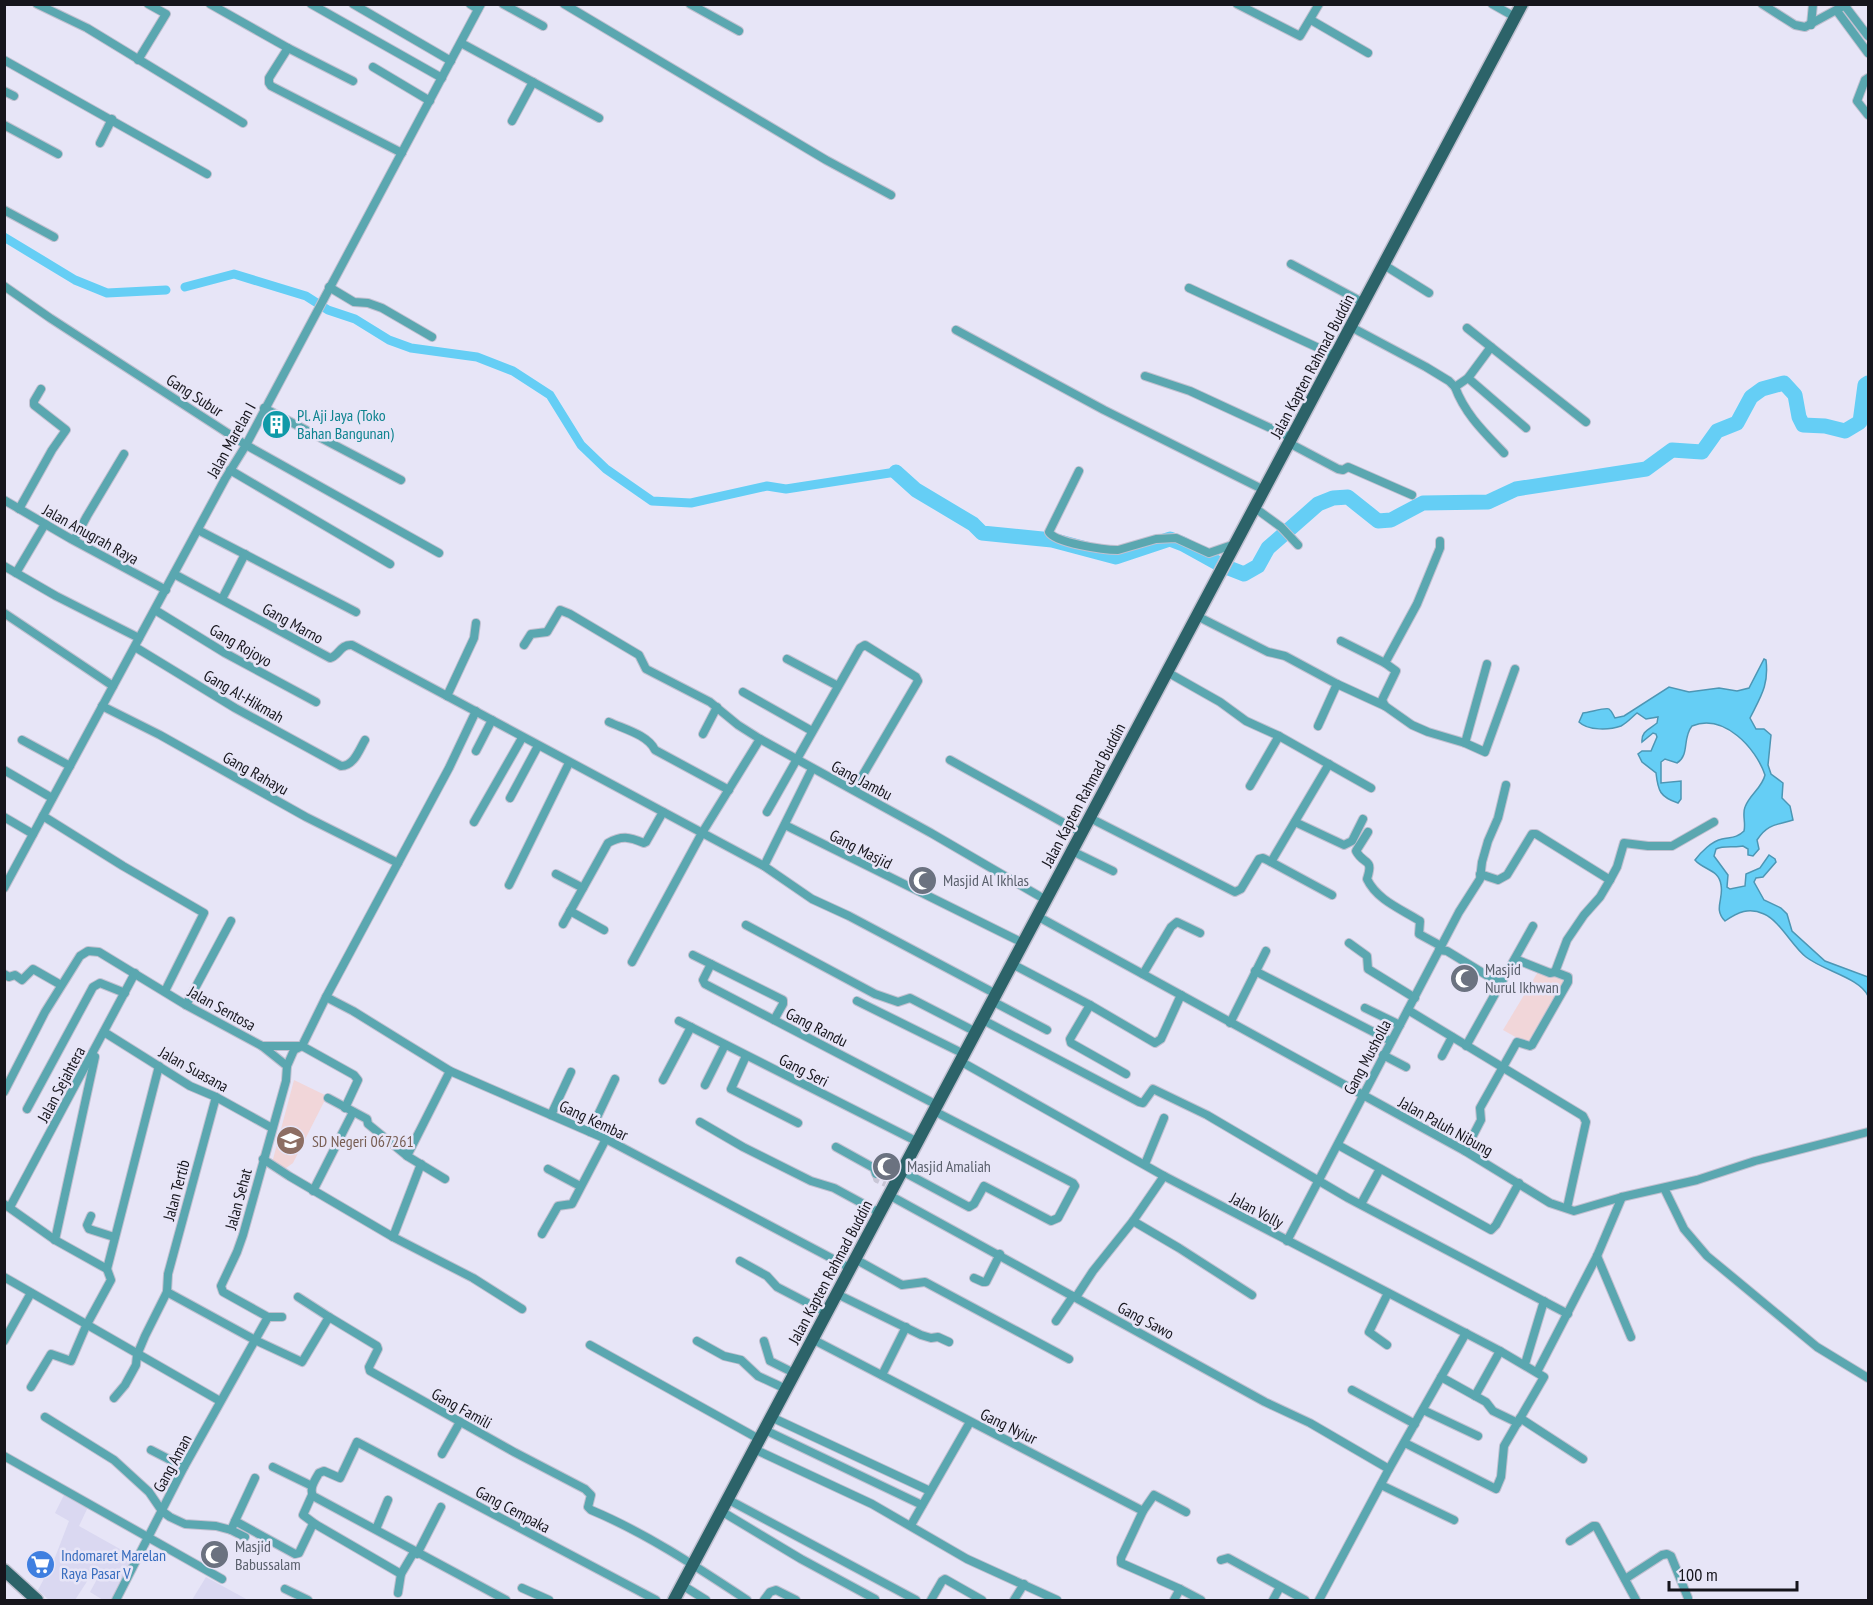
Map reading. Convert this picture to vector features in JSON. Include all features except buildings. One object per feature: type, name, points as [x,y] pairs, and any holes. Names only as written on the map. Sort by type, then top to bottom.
[{"type":"main road","name":"Jalan Kapten Rahmad Buddin","points":[[674,1600],[880,1213],[889,1188],[902,1171],[918,1142],[1522,4]]},
{"type":"main road","points":[[4,1570],[37,1600]]},
{"type":"street","points":[[37,4],[87,28],[243,123]]},
{"type":"street","points":[[138,60],[166,14],[147,4]]},
{"type":"street","points":[[210,4],[353,81]]},
{"type":"street","points":[[311,4],[442,78]]},
{"type":"street","points":[[352,4],[451,61]]},
{"type":"street","points":[[470,4],[480,7]]},
{"type":"street","points":[[503,4],[543,26]]},
{"type":"street","points":[[564,4],[826,160],[891,195]]},
{"type":"street","points":[[690,4],[739,31]]},
{"type":"street","points":[[1237,4],[1300,36],[1319,4]]},
{"type":"street","points":[[1492,4],[1515,17]]},
{"type":"street","points":[[1762,4],[1795,25],[1805,27],[1846,5],[1869,36]]},
{"type":"street","points":[[1811,25],[1813,4]]},
{"type":"street","name":"Jalan Marelan I","points":[[6,883],[230,470],[246,445],[480,7]]},
{"type":"street","points":[[1837,11],[1868,51]]},
{"type":"street","points":[[1311,20],[1368,52]]},
{"type":"street","points":[[461,43],[599,118]]},
{"type":"street","points":[[288,48],[269,78],[271,86],[402,153]]},
{"type":"street","points":[[4,60],[207,174]]},
{"type":"street","points":[[373,67],[430,101]]},
{"type":"street","points":[[1869,78],[1865,80],[1857,101],[1869,115]]},
{"type":"street","points":[[512,121],[533,82]]},
{"type":"street","points":[[4,91],[14,96]]},
{"type":"street","points":[[100,143],[112,119]]},
{"type":"street","points":[[4,125],[58,154]]},
{"type":"street","points":[[4,210],[54,237]]},
{"type":"street","points":[[1291,264],[1364,303]]},
{"type":"street","points":[[1384,265],[1429,293]]},
{"type":"street","name":"Gang Subur","points":[[4,286],[246,445],[439,553]]},
{"type":"street","points":[[1189,288],[1336,356]]},
{"type":"street","points":[[328,290],[354,302],[368,303],[382,308],[432,337]]},
{"type":"street","points":[[1351,327],[1449,381],[1455,387],[1468,413],[1504,453]]},
{"type":"street","points":[[1467,328],[1586,422]]},
{"type":"street","points":[[956,330],[1104,410],[1264,490]]},
{"type":"street","points":[[1455,387],[1468,378],[1491,347]]},
{"type":"street","points":[[1145,376],[1190,391],[1291,440],[1338,468],[1343,470],[1348,467],[1413,495]]},
{"type":"street","points":[[1468,378],[1526,428]]},
{"type":"street","points":[[19,509],[52,450],[66,430],[34,405],[41,389]]},
{"type":"street","points":[[264,408],[401,480]]},
{"type":"street","points":[[74,540],[124,454]]},
{"type":"street","points":[[230,470],[390,564]]},
{"type":"street","points":[[1079,471],[1049,532],[1052,536],[1111,550],[1163,538],[1179,539],[1209,553],[1235,544]]},
{"type":"street","name":"Jalan Anugrah Raya","points":[[4,500],[166,590]]},
{"type":"street","points":[[1255,508],[1281,527],[1298,545]]},
{"type":"street","points":[[16,573],[45,524]]},
{"type":"street","points":[[198,530],[356,612]]},
{"type":"street","points":[[1385,663],[1417,604],[1440,548],[1440,541]]},
{"type":"street","points":[[222,599],[245,554]]},
{"type":"street","points":[[4,566],[56,596],[139,638]]},
{"type":"street","name":"Gang Marno","points":[[174,574],[330,658],[334,657],[344,646],[352,645],[764,866],[812,899],[849,916],[1047,1030]]},
{"type":"street","name":"Gang Rojoyo","points":[[155,610],[225,653],[316,702]]},
{"type":"street","name":"Gang Jambu","points":[[524,645],[531,634],[547,632],[558,611],[562,610],[639,656],[646,669],[717,707],[738,725],[795,760],[854,790],[1046,900]]},
{"type":"street","points":[[4,613],[113,686]]},
{"type":"street","points":[[1197,616],[1268,652],[1285,656],[1302,664],[1337,684],[1385,706],[1428,732],[1465,743],[1485,752],[1515,669]]},
{"type":"street","points":[[447,696],[474,638],[476,623]]},
{"type":"street","points":[[1341,641],[1396,671],[1383,700],[1385,706]]},
{"type":"street","points":[[767,812],[860,648],[865,645],[916,676],[918,681],[854,790]]},
{"type":"street","name":"Gang Al-Hikmah","points":[[135,647],[235,708],[341,766],[352,763],[365,740]]},
{"type":"street","points":[[787,659],[838,686]]},
{"type":"street","points":[[1465,743],[1487,664]]},
{"type":"street","points":[[1167,672],[1220,702],[1246,721],[1279,736],[1371,788]]},
{"type":"street","points":[[1318,726],[1337,684]]},
{"type":"street","points":[[743,692],[812,731]]},
{"type":"street","name":"Gang Rahayu","points":[[102,706],[160,735],[306,817],[398,863]]},
{"type":"street","points":[[703,734],[717,707]]},
{"type":"street","points":[[262,1046],[287,1066],[294,1050],[302,1046],[449,768],[476,711]]},
{"type":"street","points":[[476,751],[492,720]]},
{"type":"street","points":[[609,722],[639,736],[652,744],[655,750],[729,790]]},
{"type":"street","points":[[1250,786],[1279,736]]},
{"type":"street","points":[[474,822],[522,738]]},
{"type":"street","points":[[632,962],[702,833],[760,739]]},
{"type":"street","points":[[22,740],[70,766]]},
{"type":"street","points":[[510,798],[538,746]]},
{"type":"street","points":[[950,760],[1082,833]]},
{"type":"street","points":[[509,885],[569,763]]},
{"type":"street","points":[[1271,862],[1329,764]]},
{"type":"street","points":[[4,770],[52,798]]},
{"type":"street","points":[[764,866],[813,770]]},
{"type":"street","name":"Gang Musholla","points":[[1287,1241],[1459,912],[1475,888],[1506,788]]},
{"type":"street","points":[[563,924],[608,843],[619,837],[628,836],[646,842],[663,812]]},
{"type":"street","points":[[43,816],[204,913],[165,991]]},
{"type":"street","points":[[4,817],[33,834]]},
{"type":"street","points":[[1090,818],[1235,892],[1241,889],[1259,859],[1263,858],[1332,895]]},
{"type":"street","points":[[1295,822],[1344,845],[1352,841],[1363,819]]},
{"type":"street","points":[[1555,972],[1567,940],[1600,897],[1617,867],[1624,843],[1672,846],[1714,822]]},
{"type":"street","name":"Gang Masjid","points":[[785,825],[1023,943]]},
{"type":"street","points":[[1368,832],[1356,851],[1357,855],[1370,864],[1367,879],[1371,888],[1379,897],[1420,921],[1419,934],[1501,984]]},
{"type":"street","points":[[1480,876],[1498,880],[1508,875],[1532,834],[1536,834],[1610,880]]},
{"type":"street","points":[[1072,851],[1113,871]]},
{"type":"street","points":[[556,874],[583,888]]},
{"type":"street","points":[[570,911],[604,930]]},
{"type":"street","name":"Jalan Paluh Nibung","points":[[1037,916],[1465,1151],[1550,1203],[1574,1211],[1622,1197],[1697,1180],[1765,1158],[1869,1132]]},
{"type":"street","points":[[186,1005],[231,921]]},
{"type":"street","points":[[1143,974],[1171,927],[1177,922],[1200,933]]},
{"type":"street","points":[[746,925],[875,994],[898,1002],[910,998],[976,1032]]},
{"type":"street","points":[[1466,1046],[1533,926]]},
{"type":"street","points":[[1349,943],[1367,956],[1368,969],[1415,998]]},
{"type":"street","name":"Jalan Sentosa","points":[[61,985],[80,956],[91,950],[99,951],[186,1005],[262,1046],[302,1046]]},
{"type":"street","points":[[1230,1023],[1266,951]]},
{"type":"street","points":[[693,955],[783,1000],[774,1020]]},
{"type":"street","points":[[1465,1151],[1481,1120],[1480,1108],[1517,1041],[1532,1045],[1568,982],[1568,977],[1555,972],[1550,973],[1515,959]]},
{"type":"street","name":"Gang Randu","points":[[711,964],[703,980],[705,984],[1074,1184],[1058,1218],[1052,1221],[984,1186],[974,1204],[969,1207],[902,1171]]},
{"type":"street","points":[[1012,964],[1090,1005],[1155,1043],[1161,1039],[1182,996]]},
{"type":"street","points":[[4,974],[9,977],[15,975],[22,980],[33,969],[61,985],[4,1092]]},
{"type":"street","points":[[1255,971],[1391,1041]]},
{"type":"street","name":"Jalan Sejahtera","points":[[7,1206],[97,1046],[135,972]]},
{"type":"street","points":[[27,1109],[93,987],[100,983],[125,993]]},
{"type":"street","name":"Gang Kembar","points":[[326,997],[450,1071],[606,1139],[853,1264],[902,1285],[925,1282],[1069,1359]]},
{"type":"street","name":"Jalan Volly","points":[[857,1001],[962,1058],[1164,1176],[1525,1364],[1540,1374]]},
{"type":"street","points":[[1090,1005],[1070,1039],[1071,1043],[1126,1074]]},
{"type":"street","points":[[1365,1008],[1400,1025]]},
{"type":"street","points":[[1408,1010],[1583,1116],[1586,1122],[1567,1208]]},
{"type":"street","name":"Gang Seri","points":[[679,1020],[918,1142]]},
{"type":"street","points":[[982,1020],[1139,1102],[1143,1103],[1152,1089],[1207,1115],[1348,1198],[1568,1314]]},
{"type":"street","points":[[663,1080],[691,1027]]},
{"type":"street","name":"Jalan Suasana","points":[[104,1032],[190,1086],[216,1097],[272,1128]]},
{"type":"street","points":[[1442,1056],[1452,1037]]},
{"type":"street","points":[[705,1085],[725,1045]]},
{"type":"street","points":[[55,1240],[97,1046]]},
{"type":"street","points":[[302,1046],[357,1077],[357,1083],[345,1108]]},
{"type":"street","points":[[1383,1055],[1406,1066]]},
{"type":"street","points":[[746,1056],[731,1089],[798,1123]]},
{"type":"street","points":[[31,1387],[51,1354],[71,1361],[86,1326],[111,1280],[107,1269],[114,1237],[159,1066]]},
{"type":"street","name":"Jalan Sehat","points":[[268,1317],[223,1292],[220,1286],[240,1244],[286,1081],[287,1066]]},
{"type":"street","points":[[406,1156],[450,1071]]},
{"type":"street","points":[[550,1115],[571,1072]]},
{"type":"street","points":[[590,1132],[615,1079]]},
{"type":"street","name":"Jalan Tertib","points":[[114,1398],[132,1374],[137,1355],[167,1292],[168,1274],[216,1097]]},
{"type":"street","points":[[328,1098],[367,1119],[368,1124],[406,1156],[445,1179]]},
{"type":"street","points":[[313,1191],[353,1112]]},
{"type":"street","points":[[1145,1164],[1164,1118]]},
{"type":"street","points":[[700,1122],[742,1148],[834,1188],[880,1213]]},
{"type":"street","points":[[542,1234],[558,1206],[571,1205],[606,1139]]},
{"type":"street","points":[[1338,1145],[1491,1230],[1519,1183]]},
{"type":"street","points":[[836,1147],[874,1168],[876,1174]]},
{"type":"street","points":[[263,1159],[313,1191],[393,1237],[473,1278],[522,1309]]},
{"type":"street","points":[[393,1237],[421,1164]]},
{"type":"street","points":[[1361,1204],[1380,1168]]},
{"type":"street","points":[[548,1169],[580,1186]]},
{"type":"street","points":[[1056,1321],[1133,1221],[1164,1176]]},
{"type":"street","name":"Gang Sawo","points":[[889,1188],[1074,1296],[1265,1402],[1310,1423],[1389,1469]]},
{"type":"street","points":[[1664,1188],[1684,1229],[1707,1256],[1817,1347],[1869,1378]]},
{"type":"street","points":[[1405,1443],[1494,1489],[1498,1486],[1503,1449],[1597,1256],[1622,1197]]},
{"type":"street","points":[[7,1206],[55,1240],[107,1269]]},
{"type":"street","points":[[91,1216],[87,1225],[88,1229],[114,1237]]},
{"type":"street","points":[[1133,1221],[1252,1295]]},
{"type":"street","points":[[974,1278],[986,1282],[1000,1254]]},
{"type":"street","points":[[1597,1256],[1631,1337]]},
{"type":"street","points":[[740,1261],[767,1276],[777,1287],[826,1313]]},
{"type":"street","points":[[4,1277],[220,1401]]},
{"type":"street","points":[[167,1292],[255,1340],[302,1362],[329,1317],[298,1297]]},
{"type":"street","points":[[4,1341],[31,1293]]},
{"type":"street","points":[[1387,1346],[1369,1332],[1388,1293]]},
{"type":"street","points":[[837,1294],[927,1337],[938,1337],[949,1342]]},
{"type":"street","points":[[1525,1364],[1544,1301]]},
{"type":"street","points":[[255,1340],[268,1317],[282,1317]]},
{"type":"street","name":"Gang Famili","points":[[329,1317],[377,1346],[378,1349],[369,1367],[370,1371],[585,1489],[591,1495],[588,1507],[591,1510],[646,1537],[693,1564],[747,1600]]},
{"type":"street","points":[[882,1375],[906,1327]]},
{"type":"street","points":[[1319,1600],[1389,1469],[1466,1333]]},
{"type":"street","name":"Gang Nyiur","points":[[813,1339],[1143,1511]]},
{"type":"street","name":"Gang Aman","points":[[116,1600],[184,1467],[255,1340]]},
{"type":"street","points":[[697,1341],[724,1356],[741,1359],[758,1376],[786,1389]]},
{"type":"street","points":[[764,1341],[770,1361],[794,1373]]},
{"type":"street","points":[[590,1344],[967,1558],[1057,1600]]},
{"type":"street","points":[[1475,1396],[1500,1351]]},
{"type":"street","points":[[1442,1377],[1488,1403],[1493,1411],[1519,1420],[1583,1459]]},
{"type":"street","points":[[1352,1390],[1415,1424]]},
{"type":"street","points":[[1423,1410],[1478,1436]]},
{"type":"street","points":[[45,1417],[114,1460],[149,1492],[162,1511],[185,1524],[216,1526],[245,1537]]},
{"type":"street","points":[[771,1417],[930,1491]]},
{"type":"street","points":[[442,1454],[460,1422]]},
{"type":"street","points":[[911,1526],[970,1422]]},
{"type":"street","points":[[759,1439],[922,1505]]},
{"type":"street","name":"Gang Cempaka","points":[[312,1491],[321,1471],[340,1478],[357,1442],[656,1600]]},
{"type":"street","points":[[152,1450],[184,1467]]},
{"type":"street","points":[[4,1456],[222,1579]]},
{"type":"street","points":[[273,1467],[415,1553],[506,1600]]},
{"type":"street","points":[[231,1530],[255,1478]]},
{"type":"street","points":[[1381,1485],[1454,1520]]},
{"type":"street","points":[[312,1491],[303,1515],[401,1574]]},
{"type":"street","points":[[1186,1512],[1154,1495],[1143,1511],[1121,1558],[1121,1563],[1201,1600]]},
{"type":"street","points":[[727,1499],[916,1600]]},
{"type":"street","points":[[376,1529],[388,1500]]},
{"type":"street","points":[[398,1593],[401,1574],[441,1507]]},
{"type":"street","points":[[721,1511],[801,1559],[875,1599]]},
{"type":"street","points":[[235,1521],[295,1554],[299,1552],[315,1524]]},
{"type":"street","points":[[1570,1541],[1596,1526],[1636,1600]]},
{"type":"street","points":[[1625,1579],[1667,1554],[1671,1556],[1688,1598]]},
{"type":"street","points":[[1221,1560],[1228,1558],[1305,1600]]},
{"type":"street","points":[[931,1600],[942,1581],[945,1580],[982,1600]]},
{"type":"street","points":[[1014,1600],[1024,1584]]},
{"type":"street","points":[[682,1585],[706,1600]]},
{"type":"street","points":[[1273,1600],[1280,1587]]},
{"type":"street","points":[[522,1588],[549,1600]]},
{"type":"street","points":[[285,1589],[308,1600]]},
{"type":"street","points":[[1174,1600],[1180,1589]]},
{"type":"street","points":[[764,1600],[770,1592],[776,1590],[796,1600]]},
{"type":"shaded area","points":[[1539,970],[1567,978],[1528,1044],[1503,1030]]},
{"type":"shaded area","name":"SD Negeri 067261","points":[[294,1080],[327,1096],[293,1163],[281,1169],[272,1163]]},
{"type":"shaded area","points":[[65,1493],[88,1507],[79,1526],[136,1558],[114,1600],[103,1600],[90,1592],[102,1570],[97,1566],[75,1600],[49,1600],[38,1590],[54,1560],[69,1521],[55,1513]]},
{"type":"shaded area","points":[[206,1577],[248,1600],[192,1600]]},
{"type":"water","points":[[1764,659],[1767,669],[1765,684],[1750,718],[1756,729],[1764,729],[1771,735],[1768,765],[1771,774],[1783,783],[1782,798],[1790,806],[1793,820],[1765,830],[1757,840],[1759,849],[1753,856],[1748,855],[1748,849],[1743,846],[1716,849],[1714,856],[1728,875],[1727,887],[1730,889],[1745,886],[1746,874],[1760,868],[1769,855],[1775,859],[1776,862],[1763,877],[1756,878],[1754,882],[1764,900],[1781,908],[1787,914],[1792,931],[1825,961],[1868,977],[1868,996],[1850,979],[1806,957],[1770,917],[1753,911],[1734,915],[1725,921],[1722,917],[1719,908],[1722,890],[1720,880],[1695,860],[1714,842],[1736,836],[1744,831],[1745,807],[1765,775],[1761,765],[1746,744],[1727,729],[1716,724],[1704,723],[1692,726],[1681,760],[1677,763],[1665,759],[1661,762],[1661,783],[1681,781],[1681,799],[1678,803],[1664,796],[1656,773],[1642,762],[1638,754],[1642,751],[1651,751],[1657,737],[1656,734],[1653,733],[1642,742],[1642,738],[1646,731],[1657,723],[1658,717],[1646,719],[1637,713],[1621,726],[1605,729],[1588,727],[1579,722],[1583,713],[1604,709],[1610,710],[1615,718],[1624,716],[1669,687],[1689,692],[1719,688],[1737,691],[1749,688]]},
{"type":"waterway","points":[[4,237],[75,280],[107,293],[166,290]]},
{"type":"waterway","points":[[185,287],[234,274],[306,296],[328,310],[355,319],[389,340],[411,348],[477,357],[513,371],[550,395],[581,445],[606,469],[652,501],[691,503],[767,486],[786,489],[896,472]]},
{"type":"waterway","points":[[896,472],[916,490],[973,524],[982,533],[1052,540],[1116,557],[1170,539],[1244,574],[1258,566],[1268,548],[1318,504],[1333,498],[1348,497],[1378,521],[1391,520],[1423,503],[1488,502],[1516,489],[1646,469],[1672,450],[1702,452],[1717,431],[1737,423],[1751,397],[1762,389],[1784,383],[1795,395],[1799,417],[1803,425],[1825,426],[1845,431],[1860,422],[1865,385],[1868,383]]},
{"type":"tunnel","points":[[876,1174],[877,1179],[886,1183]]},
{"type":"place","name":"Pl. Aji Jaya (Toko Bahan Bangunan)","points":[[276,424]]},
{"type":"place","name":"Masjid Al Ikhlas","points":[[922,880]]},
{"type":"place","name":"Masjid Nurul Ikhwan","points":[[1464,978]]},
{"type":"place","name":"SD Negeri 067261","points":[[291,1141]]},
{"type":"place","name":"Masjid Amaliah","points":[[886,1166]]},
{"type":"place","name":"Masjid Babussalam","points":[[214,1555]]},
{"type":"place","name":"Indomaret Marelan Raya Pasar V","points":[[40,1564]]}]
